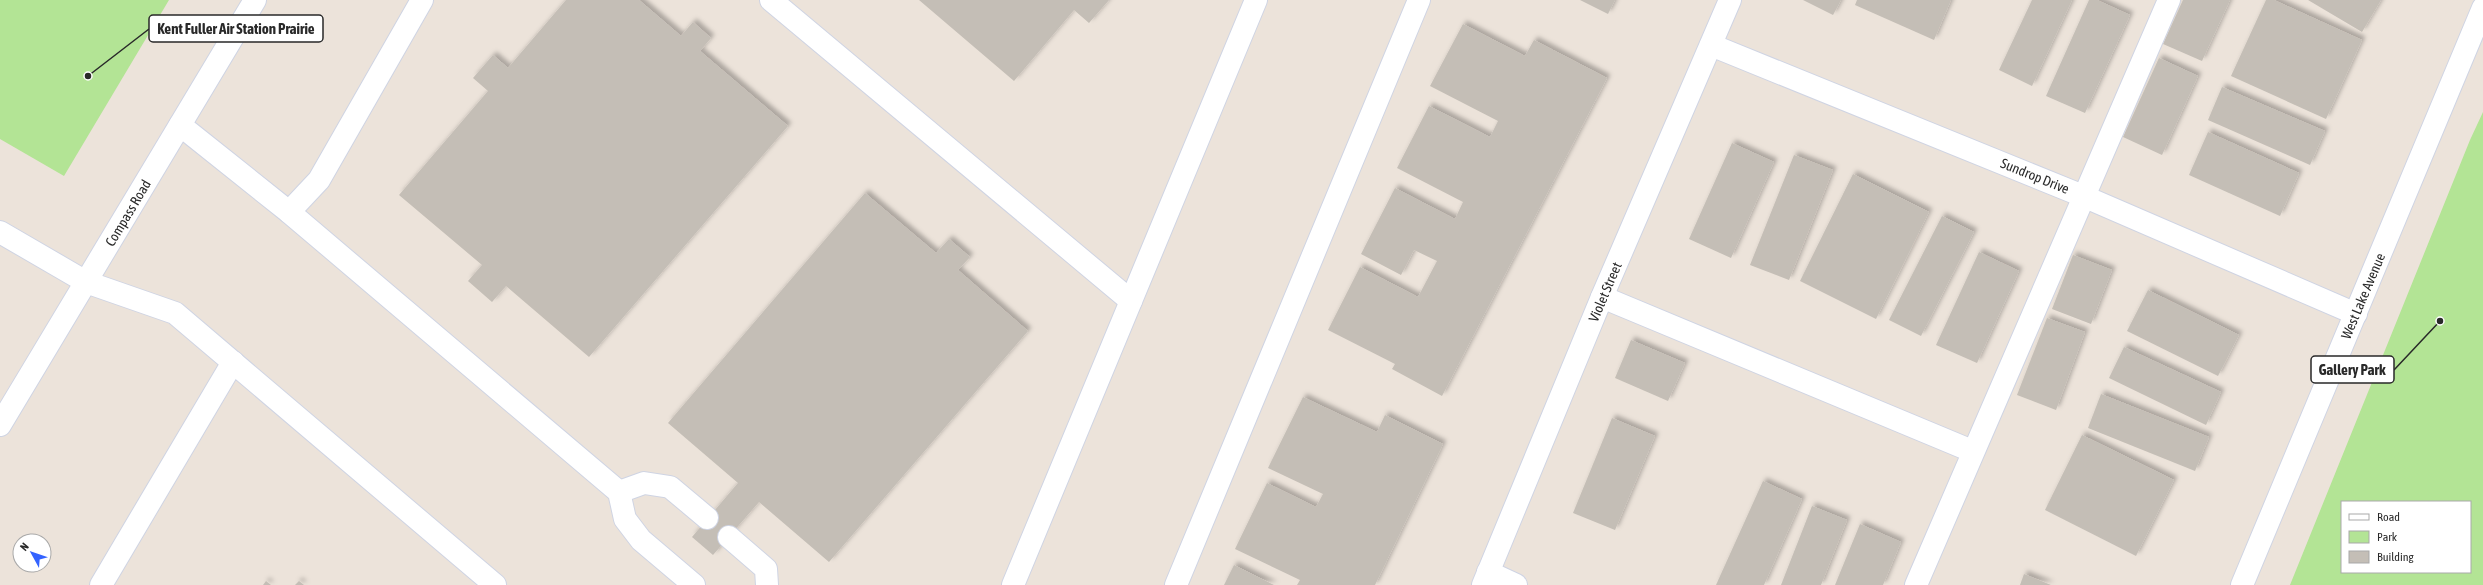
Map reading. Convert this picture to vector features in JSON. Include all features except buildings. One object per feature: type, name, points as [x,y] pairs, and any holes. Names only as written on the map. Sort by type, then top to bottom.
[{"type":"street","name":"Compass Road","points":[[0,425],[255,0]]},
{"type":"street","points":[[289,212],[319,180],[422,0]]},
{"type":"street","points":[[771,0],[1131,301]]},
{"type":"street","points":[[1013,585],[1256,0]]},
{"type":"street","points":[[1176,585],[1419,0]]},
{"type":"street","name":"Violet Street","points":[[1485,578],[1602,297],[1730,0]]},
{"type":"street","points":[[1916,585],[1972,451],[2169,0]]},
{"type":"street","name":"West Lake Avenue","points":[[2242,585],[2483,8]]},
{"type":"street","name":"Sundrop Drive","points":[[1711,45],[2083,196],[2356,314]]},
{"type":"street","points":[[180,125],[289,212],[619,492],[625,519],[641,540],[694,585]]},
{"type":"street","points":[[0,232],[86,282],[175,313],[495,585]]},
{"type":"street","points":[[1602,297],[1972,451]]},
{"type":"street","points":[[101,585],[233,362]]},
{"type":"street","points":[[619,492],[644,483],[670,487],[707,518]]},
{"type":"street","points":[[729,537],[766,569],[767,585]]},
{"type":"street","points":[[1485,578],[1516,585]]},
{"type":"green space","points":[[0,0],[169,0],[64,176],[0,139]]},
{"type":"green space","points":[[2483,112],[2483,585],[2290,585],[2470,140]]},
{"type":"place","name":"Kent Fuller Air Station Prairie","points":[[88,76]]},
{"type":"place","name":"Gallery Park","points":[[2440,321]]}]
